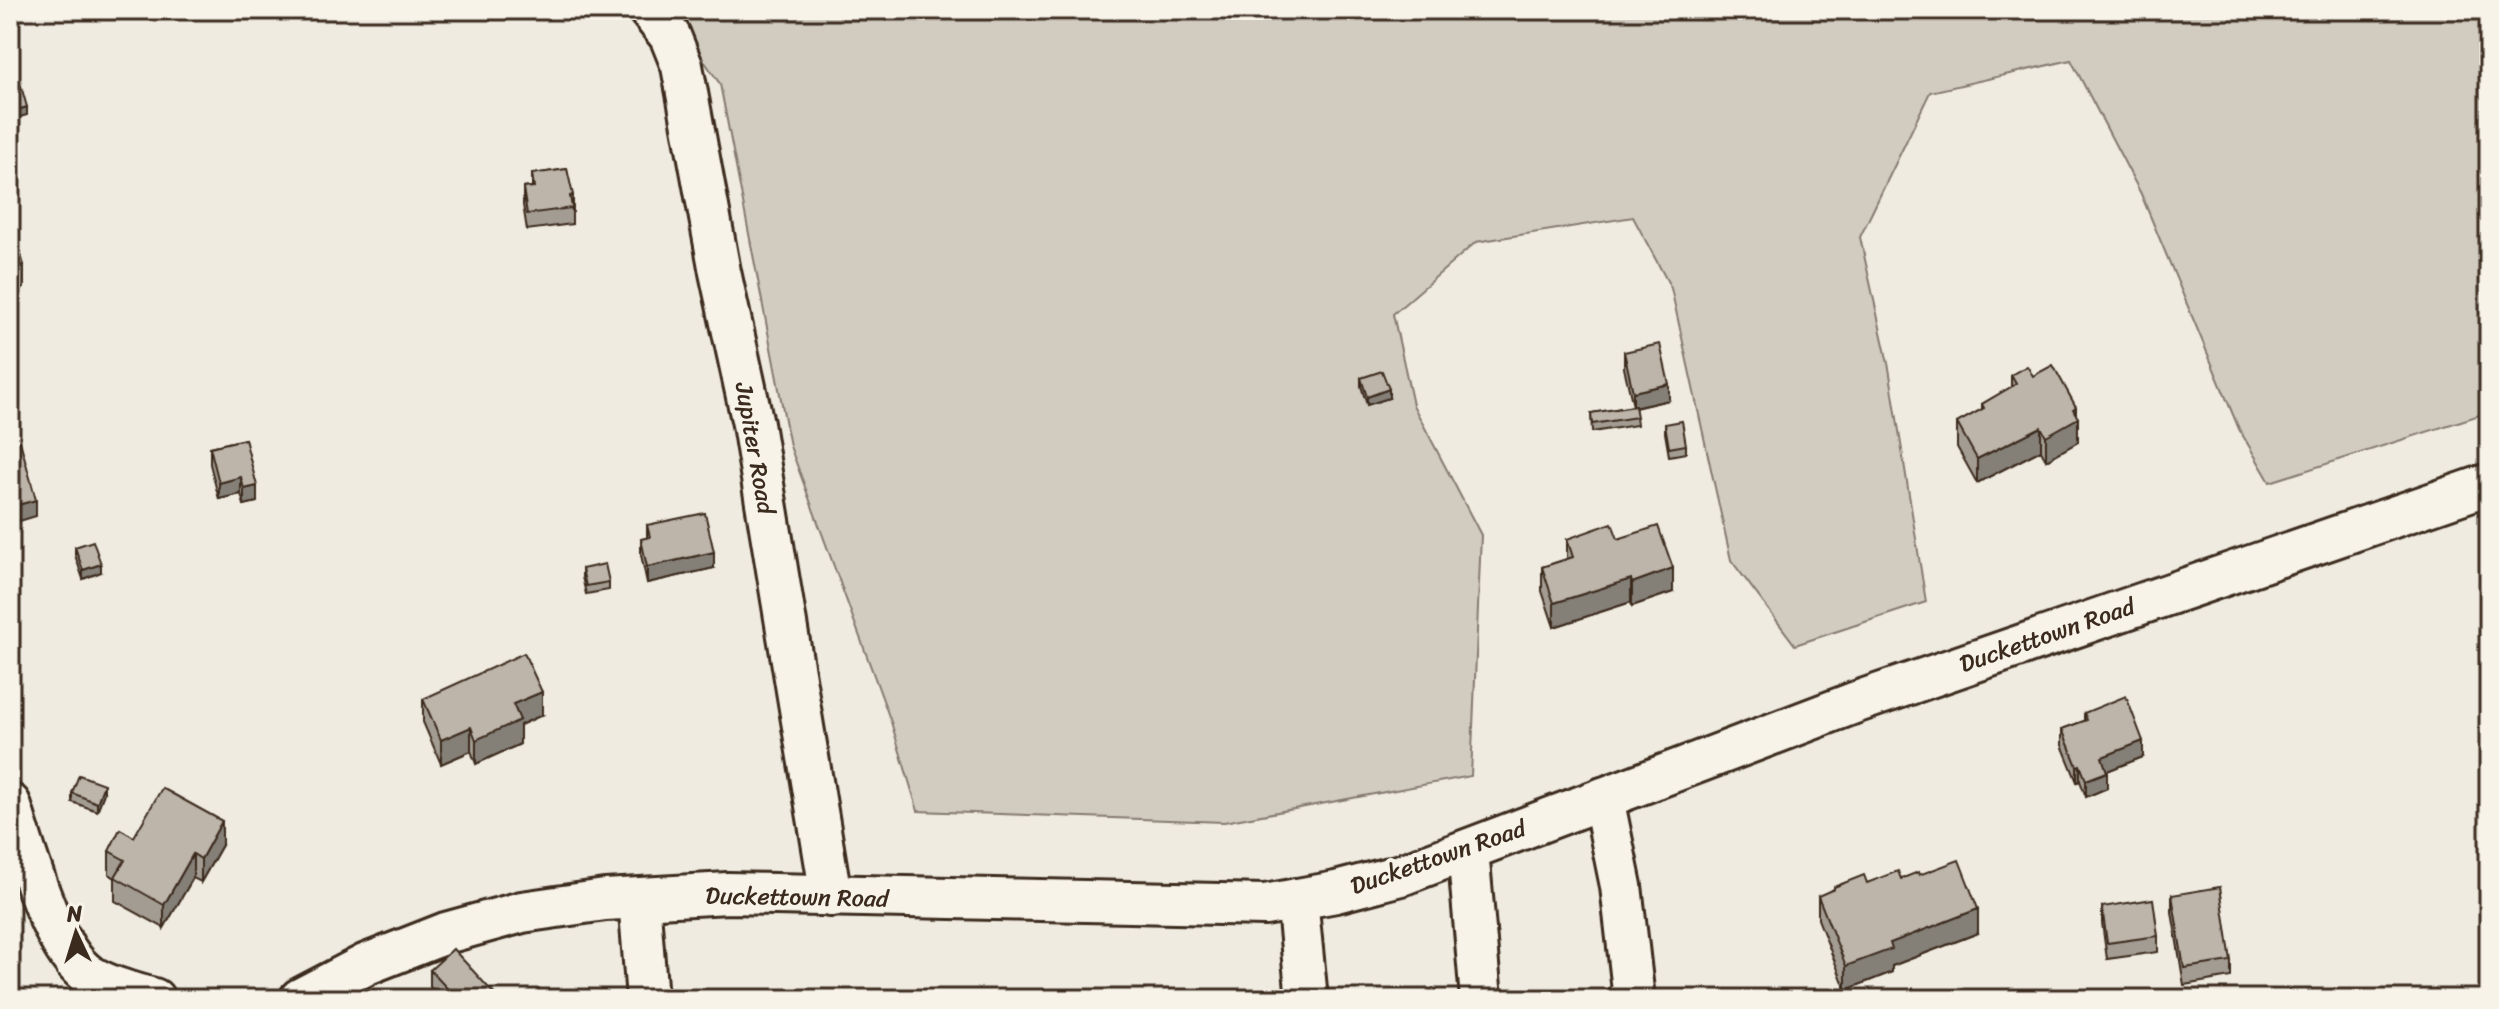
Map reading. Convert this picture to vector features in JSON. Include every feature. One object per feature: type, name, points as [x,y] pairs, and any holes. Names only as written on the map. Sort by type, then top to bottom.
[{"type":"street","name":"Jupiter Road","points":[[649,10],[670,36],[682,66],[720,272],[753,424],[831,896]]},
{"type":"street","name":"Duckettown Road","points":[[300,999],[367,964],[446,933],[522,912],[605,900],[728,893],[1265,905],[1336,892],[1401,875],[1854,703],[2489,484]]},
{"type":"street","points":[[1603,798],[1621,886],[1634,999],[1628,999]]},
{"type":"street","points":[[10,804],[57,934],[71,958],[89,975],[118,989],[154,999]]},
{"type":"street","points":[[1468,850],[1481,999]]},
{"type":"street","points":[[639,899],[647,999]]},
{"type":"street","points":[[1297,899],[1307,999]]},
{"type":"shaded area","points":[[669,10],[2489,10],[2489,412],[2270,482],[2239,429],[2141,194],[2071,60],[1930,92],[1860,237],[1889,368],[1926,602],[1795,645],[1731,560],[1671,288],[1633,217],[1476,242],[1393,314],[1413,405],[1481,535],[1471,776],[1224,822],[918,811],[891,722],[790,446],[720,84]]},
{"type":"building","points":[[21,86],[27,107],[10,112],[10,89]]},
{"type":"building","points":[[567,169],[573,195],[570,196],[572,208],[527,214],[523,188],[534,187],[532,174]]},
{"type":"building","points":[[10,217],[24,265],[10,269]]},
{"type":"building","points":[[1660,344],[1669,384],[1633,392],[1624,352]]},
{"type":"building","points":[[2053,365],[2076,407],[2073,409],[2078,418],[2046,436],[2041,427],[1977,459],[1957,423],[2016,384],[2011,375],[2027,366],[2033,376]]},
{"type":"building","points":[[1382,371],[1389,389],[1367,397],[1361,378]]},
{"type":"building","points":[[1635,406],[1637,417],[1592,424],[1591,413]]},
{"type":"building","points":[[1682,421],[1686,445],[1669,448],[1665,424]]},
{"type":"building","points":[[245,439],[257,486],[244,489],[241,477],[219,483],[210,447]]},
{"type":"building","points":[[20,441],[36,500],[10,507],[10,444]]},
{"type":"building","points":[[705,513],[714,552],[647,567],[641,539],[650,537],[647,525]]},
{"type":"building","points":[[1612,523],[1618,539],[1658,526],[1673,568],[1632,583],[1631,579],[1554,603],[1542,567],[1573,557],[1567,539]]},
{"type":"building","points":[[93,541],[101,564],[83,570],[75,547]]},
{"type":"building","points":[[605,564],[609,582],[586,586],[582,569]]},
{"type":"building","points":[[524,653],[542,692],[513,704],[520,720],[476,740],[471,727],[441,740],[423,699]]},
{"type":"building","points":[[2126,696],[2143,741],[2102,757],[2107,772],[2086,780],[2062,729],[2087,720],[2084,713]]},
{"type":"building","points":[[79,775],[104,784],[97,803],[72,793]]},
{"type":"building","points":[[162,788],[222,821],[201,859],[193,854],[164,905],[115,877],[125,860],[109,851],[120,829],[134,837]]},
{"type":"building","points":[[1959,860],[1978,909],[1890,943],[1892,949],[1846,966],[1818,896],[1864,875],[1867,883],[1898,871],[1901,879]]},
{"type":"building","points":[[2220,887],[2231,961],[2184,968],[2172,895]]},
{"type":"building","points":[[2153,899],[2158,936],[2107,943],[2102,907]]},
{"type":"building","points":[[453,949],[499,999],[457,999],[430,970]]},
{"type":"building","points":[[1614,992],[1615,999],[1543,999]]}]
